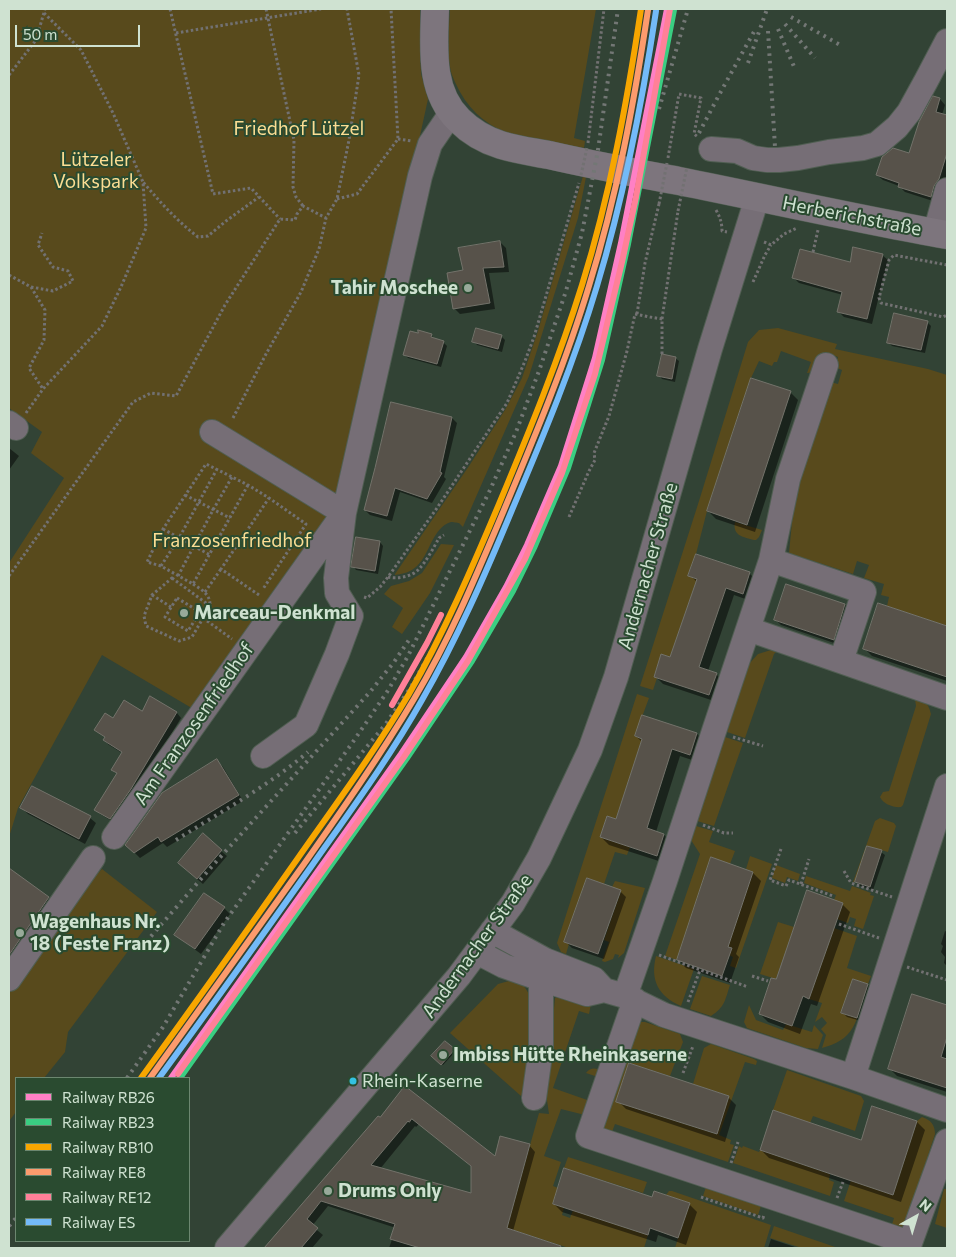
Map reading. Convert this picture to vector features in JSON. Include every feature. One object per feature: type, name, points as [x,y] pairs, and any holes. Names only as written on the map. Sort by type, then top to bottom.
[{"type":"main road","points":[[434,9],[435,68],[438,83],[452,112],[476,134],[502,145],[756,198]]},
{"type":"main road","name":"Herberichstraße","points":[[756,198],[941,234]]},
{"type":"street","points":[[711,149],[737,151],[753,158],[779,160],[863,148],[877,144],[897,127],[909,112],[947,41]]},
{"type":"street","name":"Am Franzosenfriedhof","points":[[349,595],[336,578],[344,513],[420,176],[430,144],[452,112]]},
{"type":"street","points":[[941,234],[947,190]]},
{"type":"street","name":"Andernacher Straße","points":[[227,1248],[459,976],[513,903],[539,858],[590,750],[616,677],[756,198]]},
{"type":"street","points":[[826,366],[788,479],[771,560],[642,949],[621,995],[588,1136],[910,1246],[947,1141]]},
{"type":"street","points":[[212,432],[344,513]]},
{"type":"street","name":"Am Franzosenfriedhof","points":[[114,837],[238,643],[344,513]]},
{"type":"street","points":[[771,560],[864,592],[841,661]]},
{"type":"street","points":[[263,756],[306,725],[337,654],[351,616],[349,595]]},
{"type":"street","points":[[748,628],[947,698]]},
{"type":"street","points":[[853,1077],[909,903],[940,836],[947,786]]},
{"type":"street","points":[[9,979],[93,858]]},
{"type":"street","points":[[492,932],[543,970],[587,994],[621,995],[664,1015],[947,1110]]},
{"type":"street","points":[[477,952],[504,966],[543,970]]},
{"type":"street","points":[[534,1098],[541,1048],[543,970]]},
{"type":"path","points":[[9,75],[36,40],[45,9]]},
{"type":"path","points":[[170,9],[213,194],[251,188],[280,219],[295,220],[303,206]]},
{"type":"path","points":[[266,9],[294,140],[293,187],[296,197],[303,206],[326,218]]},
{"type":"path","points":[[176,33],[321,9]]},
{"type":"path","points":[[233,418],[301,292],[319,249],[326,218],[337,199],[350,140],[359,75],[347,9]]},
{"type":"path","points":[[337,199],[357,194],[398,138],[391,9]]},
{"type":"path","points":[[349,595],[367,598],[388,577],[507,403],[526,361],[581,175],[587,148],[604,9]]},
{"type":"path","points":[[44,13],[81,50],[113,113],[143,182],[172,215],[187,228],[198,236],[208,236],[259,197]]},
{"type":"path","points":[[569,517],[595,460],[594,453],[609,416],[635,314],[637,314],[645,263],[659,204],[679,94],[701,98],[694,134],[711,149],[687,167],[678,211],[662,319],[662,354]]},
{"type":"path","points":[[12,425],[102,326],[146,228],[143,182]]},
{"type":"path","points":[[9,576],[134,402],[151,393],[176,396],[226,305],[280,219]]},
{"type":"path","points":[[9,275],[31,287],[54,291],[73,281],[68,271],[53,267],[38,245],[42,232]]},
{"type":"path","points":[[813,252],[816,239]]},
{"type":"path","points":[[947,265],[894,255],[889,260],[879,298],[881,303],[943,317],[947,315]]},
{"type":"path","points":[[31,287],[45,310],[44,340],[28,368],[43,389]]},
{"type":"path","points":[[637,314],[662,319]]},
{"type":"path","points":[[210,606],[172,578],[152,595],[144,616],[146,626],[179,641],[192,637],[210,606],[210,598],[205,592],[162,566],[147,562],[163,529],[206,464],[248,485],[306,524],[254,602]]},
{"type":"path","points":[[162,566],[217,469]]},
{"type":"path","points":[[178,576],[232,477]]},
{"type":"path","points":[[193,584],[248,485]]},
{"type":"path","points":[[185,495],[230,518]]},
{"type":"path","points":[[205,592],[269,498]]},
{"type":"path","points":[[163,529],[210,555]]},
{"type":"path","points":[[388,577],[394,579],[408,576],[418,570],[439,538],[444,535]]},
{"type":"path","points":[[221,569],[259,595]]},
{"type":"path","points":[[152,595],[171,607]]},
{"type":"path","points":[[177,598],[200,612],[194,621],[188,631],[165,617],[177,598]]},
{"type":"path","points":[[203,618],[238,643]]},
{"type":"path","points":[[194,621],[199,624]]},
{"type":"path","points":[[234,630],[238,643]]},
{"type":"path","points":[[714,731],[763,746]]},
{"type":"path","points":[[686,819],[724,833],[733,833]]},
{"type":"path","points":[[781,849],[770,880],[786,886],[789,880],[833,896]]},
{"type":"path","points":[[801,884],[809,859]]},
{"type":"path","points":[[844,871],[851,883],[909,903]]},
{"type":"path","points":[[839,924],[947,980]]},
{"type":"path","points":[[642,949],[748,987]]},
{"type":"path","points":[[683,1072],[700,970]]},
{"type":"path","points":[[752,976],[768,981]]},
{"type":"green space","points":[[9,9],[420,9],[421,74],[428,99],[341,499],[195,710],[102,655],[18,808],[9,837],[9,563],[64,478],[31,453],[42,432],[9,408]]},
{"type":"green space","points":[[450,9],[596,9],[574,138],[585,141],[584,148],[581,147],[579,154],[512,135],[483,119],[470,107],[460,92],[451,70],[448,45]]},
{"type":"green space","points":[[583,176],[586,177],[578,218],[529,376],[463,527],[459,523],[452,522],[445,525],[435,535],[417,566],[412,570],[395,575],[469,466],[505,410],[522,378],[538,331]]},
{"type":"green space","points":[[778,328],[837,344],[835,349],[928,369],[947,375],[947,626],[887,606],[889,597],[881,595],[884,584],[864,578],[869,565],[857,561],[853,574],[789,553],[795,491],[830,382],[838,384],[842,370],[835,367],[838,357],[825,352],[817,369],[807,373],[811,362],[781,351],[777,362],[774,362],[772,366],[759,361],[751,378],[688,575],[697,579],[670,657],[661,655],[654,676],[657,678],[653,690],[640,686],[748,342],[759,330]]},
{"type":"green space","points":[[735,522],[762,530],[759,537],[754,540],[743,537],[735,530]]},
{"type":"green space","points":[[441,544],[454,545],[430,593],[402,634],[392,627],[403,608],[384,594],[391,586],[409,581],[422,573]]},
{"type":"green space","points":[[771,650],[782,652],[774,654],[745,738],[727,732],[748,665],[758,654]]},
{"type":"green space","points":[[637,694],[649,698],[635,736],[642,739],[616,819],[607,816],[600,837],[630,847],[627,855],[615,852],[604,884],[587,878],[564,942],[569,944],[566,954],[561,952],[557,943]]},
{"type":"green space","points":[[915,699],[926,704],[931,714],[903,805],[895,807],[886,804],[880,797],[883,792],[889,791],[916,706]]},
{"type":"green space","points":[[725,737],[743,743],[714,826],[697,821]]},
{"type":"green space","points":[[880,818],[894,823],[896,826],[888,852],[867,846],[855,882],[853,882],[875,821]]},
{"type":"green space","points":[[696,826],[713,831],[709,842],[735,851],[730,864],[711,858],[677,960],[665,956],[700,854],[691,840]]},
{"type":"green space","points":[[750,856],[772,864],[736,968],[730,966],[733,957],[729,955],[732,948],[728,947],[753,872],[746,869]]},
{"type":"green space","points":[[776,865],[800,874],[798,881],[787,877],[785,883],[772,878]]},
{"type":"green space","points":[[102,869],[157,912],[68,1032],[65,1052],[45,1077],[15,1077],[15,1113],[9,1121],[9,989],[76,894]]},
{"type":"green space","points":[[806,876],[850,891],[852,886],[871,893],[870,895],[874,896],[863,929],[854,926],[856,919],[850,917],[848,923],[837,919],[843,903],[834,900],[836,895],[804,883]]},
{"type":"green space","points":[[615,881],[645,888],[624,953],[618,958],[619,955],[615,954],[613,959],[605,962],[602,961],[609,942],[604,940],[621,891],[612,887]]},
{"type":"green space","points":[[778,922],[794,927],[776,979],[760,974]]},
{"type":"green space","points":[[834,928],[857,936],[847,968],[871,976],[868,984],[853,979],[841,1013],[857,1018],[852,1030],[834,1044],[822,1048],[826,1035],[821,1029],[827,1023],[822,1017],[815,1022],[822,1003],[809,999]]},
{"type":"green space","points":[[656,956],[694,969],[681,1006],[661,992],[655,980],[654,965]]},
{"type":"green space","points":[[702,976],[730,985],[722,1006],[711,1016],[690,1009]]},
{"type":"green space","points":[[509,981],[524,986],[532,999],[532,1079],[521,1096],[450,1033],[498,984]]},
{"type":"green space","points":[[559,996],[591,1004],[589,1014],[579,1011],[553,1088],[590,1101],[598,1077],[586,1073],[594,1069],[602,1071],[585,1115],[561,1109],[544,1156],[561,1162],[553,1186],[558,1188],[553,1204],[564,1208],[562,1215],[570,1218],[573,1210],[648,1235],[644,1248],[569,1248],[507,1228],[539,1113],[549,1114],[546,1093],[555,998]]},
{"type":"green space","points":[[749,1005],[756,1020],[783,1030],[786,1024],[812,1032],[814,1025],[823,1035],[818,1049],[806,1048],[747,1028],[744,1022]]},
{"type":"green space","points":[[639,1022],[645,1022],[680,1034],[683,1042],[670,1076],[629,1063],[617,1102],[716,1134],[729,1096],[693,1084],[704,1048],[711,1044],[757,1061],[756,1065],[745,1062],[719,1135],[731,1140],[730,1144],[734,1145],[728,1162],[615,1124],[610,1137],[602,1128]]},
{"type":"green space","points":[[787,1070],[861,1096],[864,1101],[855,1131],[813,1116],[810,1123],[773,1110]]},
{"type":"green space","points":[[922,1117],[932,1123],[935,1134],[904,1229],[890,1231],[894,1218],[844,1201],[851,1180],[893,1195],[917,1121]]},
{"type":"green space","points":[[739,1146],[759,1152],[760,1150],[830,1174],[829,1180],[834,1182],[830,1196],[733,1163]]},
{"type":"green space","points":[[568,1157],[647,1182],[643,1193],[564,1168]]},
{"type":"green space","points":[[708,1181],[763,1200],[758,1215],[703,1196]]},
{"type":"green space","points":[[944,1189],[947,1189],[947,1228],[935,1224]]},
{"type":"green space","points":[[669,1191],[771,1225],[764,1248],[675,1248],[689,1203],[666,1195]]},
{"type":"green space","points":[[774,1226],[838,1248],[802,1248],[770,1238]]},
{"type":"building","points":[[933,96],[940,98],[936,112],[947,115],[947,153],[931,197],[898,187],[899,183],[876,175],[882,157],[893,148],[909,153],[919,122]]},
{"type":"building","name":"Tahir Moschee","points":[[500,241],[504,267],[483,268],[490,303],[453,309],[447,273],[463,270],[458,248]]},
{"type":"building","points":[[853,247],[883,254],[867,319],[837,312],[842,292],[792,278],[800,249],[850,262]]},
{"type":"building","points":[[894,313],[928,321],[921,350],[887,343]]},
{"type":"building","points":[[476,328],[502,335],[498,349],[472,342]]},
{"type":"building","points":[[418,330],[432,334],[431,337],[444,341],[437,364],[403,355],[410,331],[418,333]]},
{"type":"building","points":[[662,354],[676,357],[672,379],[657,376]]},
{"type":"building","points":[[751,378],[791,391],[747,525],[707,511]]},
{"type":"building","points":[[391,402],[452,417],[440,472],[442,473],[427,499],[395,488],[387,516],[364,510]]},
{"type":"building","points":[[356,537],[380,541],[375,571],[351,567]]},
{"type":"building","points":[[696,554],[750,572],[743,594],[726,588],[699,667],[717,673],[709,695],[654,677],[661,654],[670,657],[697,579],[688,576]]},
{"type":"building","points":[[786,584],[845,604],[834,640],[774,620]]},
{"type":"building","points":[[878,603],[947,626],[947,677],[863,649]]},
{"type":"building","points":[[150,696],[177,712],[131,789],[110,819],[94,810],[117,773],[111,770],[122,752],[103,740],[105,737],[94,730],[105,713],[113,718],[124,700],[142,711]]},
{"type":"building","points":[[642,715],[697,733],[690,755],[672,749],[647,828],[664,834],[657,856],[600,837],[607,816],[616,819],[642,739],[635,736]]},
{"type":"building","points":[[217,759],[239,795],[161,842],[158,837],[134,853],[125,845],[162,793]]},
{"type":"building","points":[[32,786],[91,816],[79,839],[20,808]]},
{"type":"building","points":[[203,833],[222,850],[197,879],[178,863]]},
{"type":"building","points":[[867,846],[882,850],[870,887],[855,882]]},
{"type":"building","points":[[711,857],[753,872],[728,947],[732,948],[722,976],[677,960]]},
{"type":"building","name":"Wagenhaus Nr. 18 (Feste Franz)","points":[[9,868],[49,897],[9,955]]},
{"type":"building","points":[[587,878],[621,890],[598,954],[564,942]]},
{"type":"building","points":[[807,890],[843,903],[809,999],[803,996],[792,1026],[759,1014],[771,978],[776,979]]},
{"type":"building","points":[[204,893],[225,907],[195,949],[174,935]]},
{"type":"building","points":[[853,979],[868,984],[857,1018],[841,1013]]},
{"type":"building","points":[[912,994],[947,1005],[947,1037],[941,1057],[947,1059],[947,1088],[888,1069]]},
{"type":"building","points":[[445,1041],[455,1049],[441,1065],[431,1056]]},
{"type":"building","points":[[629,1063],[729,1096],[717,1134],[616,1102]]},
{"type":"building","points":[[405,1086],[495,1156],[500,1136],[530,1144],[507,1228],[561,1246],[560,1248],[420,1248],[390,1239],[395,1224],[321,1201],[307,1219],[318,1228],[301,1248],[264,1248],[378,1116],[380,1117]],"holes":[[[412,1119],[471,1166],[471,1193],[371,1165],[408,1121]]]},
{"type":"building","points":[[872,1106],[917,1121],[893,1195],[760,1150],[773,1110],[861,1140]]},
{"type":"building","points":[[564,1168],[652,1197],[654,1191],[690,1203],[678,1238],[650,1228],[648,1235],[553,1204]]},
{"type":"railway","points":[[128,1077],[163,1027],[224,923],[387,692],[408,656],[490,490],[516,432],[539,371],[566,291],[582,233],[598,150],[618,9]]},
{"type":"railway","points":[[659,109],[688,9]]},
{"type":"railway","points":[[748,63],[767,9]]},
{"type":"railway","points":[[791,17],[840,45]]},
{"type":"railway","points":[[785,24],[815,58]]},
{"type":"railway","points":[[699,133],[756,28]]},
{"type":"railway","points":[[778,29],[795,69]]},
{"type":"railway","points":[[768,31],[775,147]]},
{"type":"railway","points":[[146,942],[370,692],[411,637]]},
{"type":"railway","points":[[295,833],[385,725],[411,687],[434,646]]},
{"type":"railway","points":[[176,840],[261,787],[308,752]]},
{"type":"railway","points":[[9,1226],[15,1219]]},
{"type":"rail line","name":"RB10","points":[[142,1077],[383,736],[422,671],[457,600],[489,528],[554,368],[582,285],[601,217],[617,148],[641,9]]},
{"type":"rail line","name":"RB26","points":[[172,1077],[401,754],[466,657],[506,587],[527,545],[561,466],[595,358],[621,243],[667,9]]},
{"type":"rail line","name":"RE12","points":[[178,1074],[404,757],[468,661],[525,559],[562,473],[595,374],[636,197],[670,9]]},
{"type":"rail line","name":"RE8","points":[[151,1077],[347,803],[427,676],[462,606],[550,399],[589,286],[608,218],[624,149],[648,10]]},
{"type":"rail line","name":"RB23","points":[[181,1077],[407,758],[472,661],[513,591],[534,548],[568,468],[602,360],[628,244],[674,10]]},
{"type":"rail line","name":"ES","points":[[160,1077],[294,891],[383,763],[435,677],[470,606],[557,400],[597,286],[616,218],[631,150],[645,81],[656,11]]},
{"type":"rail line","name":"RE12","points":[[392,705],[441,615]]},
{"type":"place","name":"Tahir Moschee","points":[[468,288]]},
{"type":"place","name":"Marceau-Denkmal","points":[[184,613]]},
{"type":"place","name":"Wagenhaus Nr. 18 (Feste Franz)","points":[[20,933]]},
{"type":"place","name":"Imbiss Hütte Rheinkaserne","points":[[443,1055]]},
{"type":"place","name":"Rhein-Kaserne","points":[[353,1081]]},
{"type":"place","name":"Drums Only","points":[[328,1191]]},
{"type":"park label","name":"Friedhof Lützel","points":[[299,129]]},
{"type":"park label","name":"Lützeler Volkspark","points":[[96,171]]},
{"type":"park label","name":"Franzosenfriedhof","points":[[232,541]]}]
